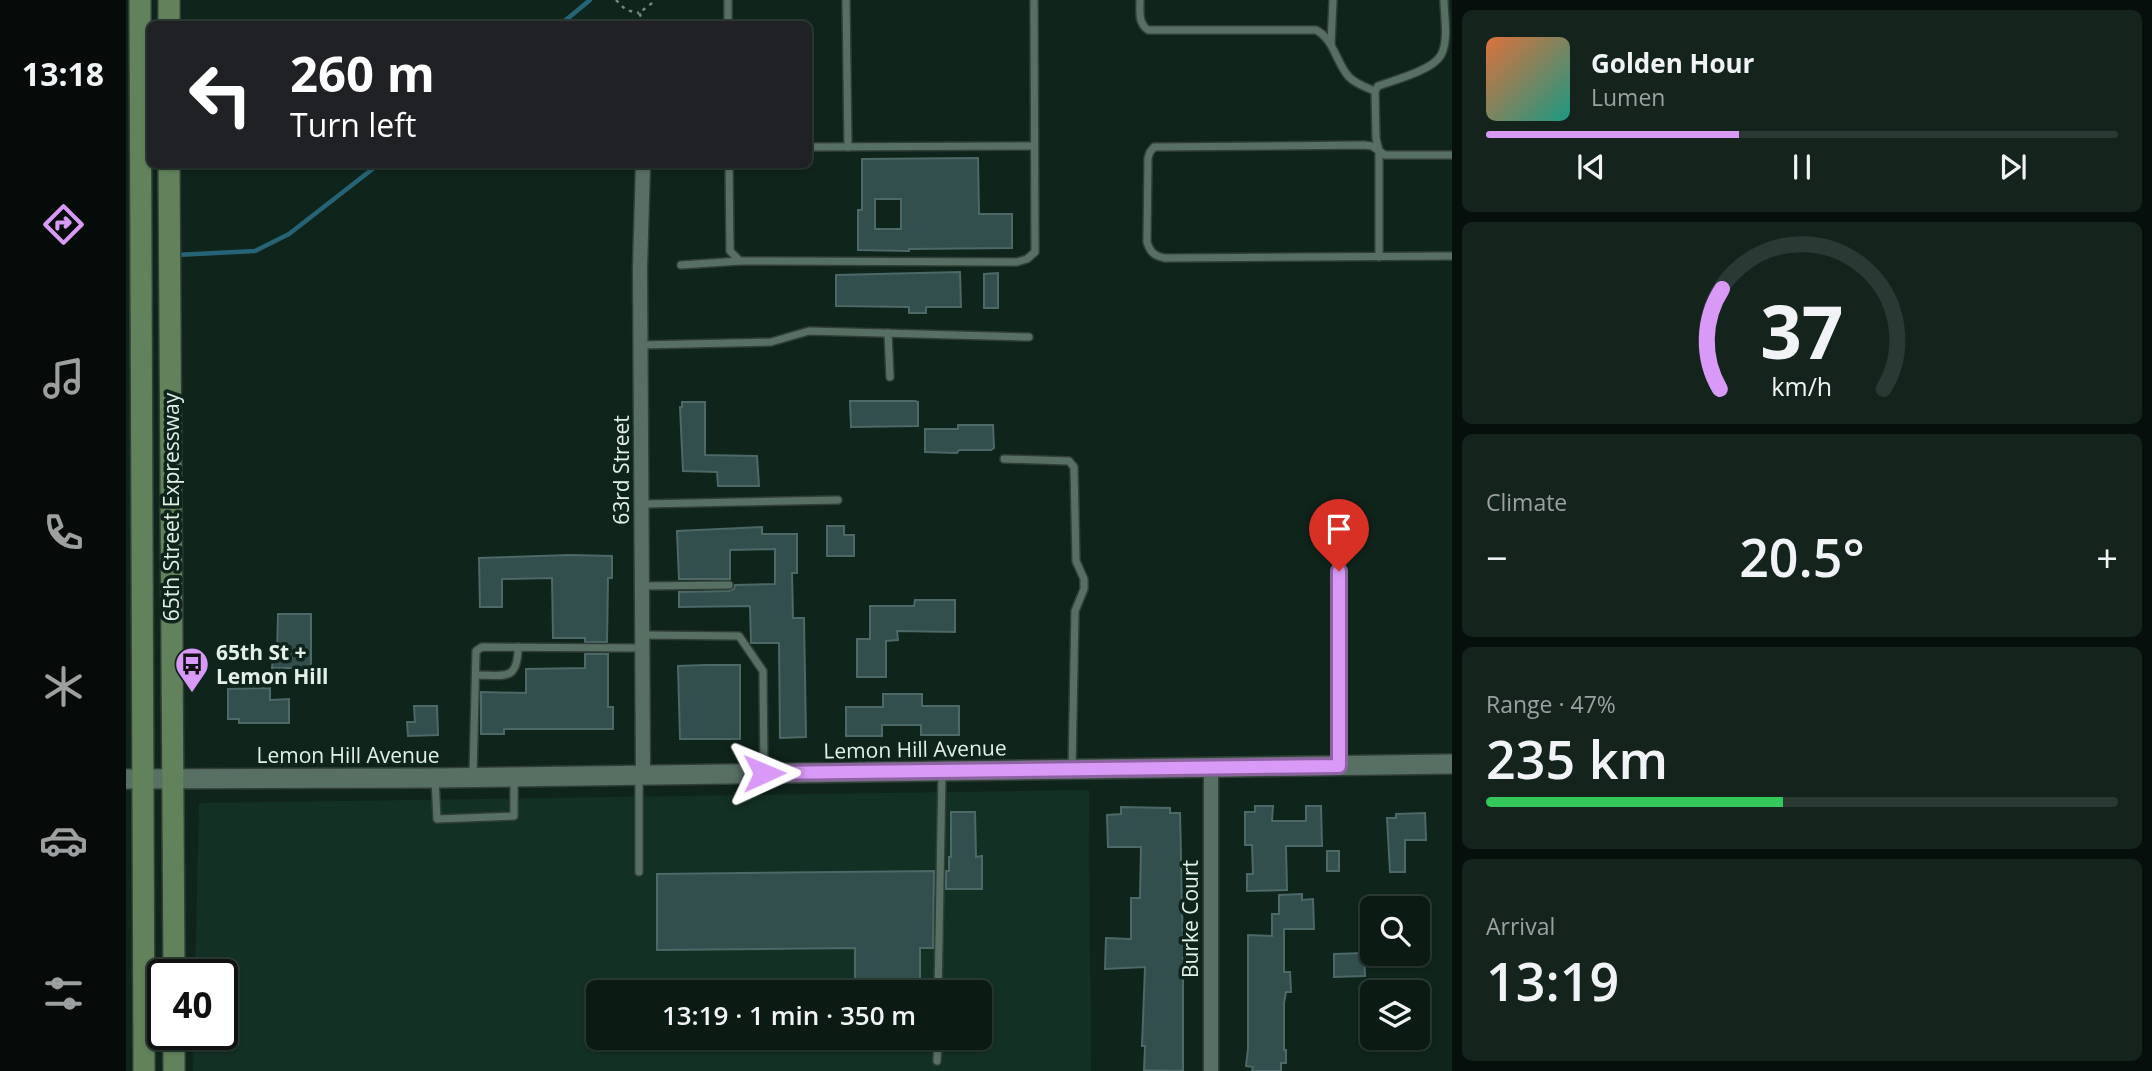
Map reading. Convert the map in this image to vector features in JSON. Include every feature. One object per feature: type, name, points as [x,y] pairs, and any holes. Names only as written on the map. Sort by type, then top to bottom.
[{"type":"main road","name":"65th Street Expressway","points":[[140,0],[142,285],[135,779],[144,1071]]},
{"type":"main road","points":[[169,0],[169,21]]},
{"type":"main road","name":"65th Street Expressway","points":[[169,168],[174,959]]},
{"type":"main road","points":[[174,1050],[174,1071]]},
{"type":"street","name":"63rd Street","points":[[641,775],[643,168]]},
{"type":"street","name":"Lemon Hill Avenue","points":[[135,779],[435,778],[1452,764]]},
{"type":"street","name":"Burke Court","points":[[1211,768],[1211,1071]]},
{"type":"lane","points":[[727,0],[728,21]]},
{"type":"lane","points":[[846,0],[848,147]]},
{"type":"lane","points":[[681,265],[740,261],[1017,262],[1035,252],[1034,0]]},
{"type":"lane","points":[[1140,0],[1140,19],[1142,26],[1148,30],[1316,30],[1324,34],[1349,76],[1361,86],[1374,91]]},
{"type":"lane","points":[[1331,45],[1333,0]]},
{"type":"lane","points":[[1379,257],[1379,151],[1374,91],[1378,86],[1434,63],[1442,54],[1444,0]]},
{"type":"lane","points":[[1452,155],[1385,155],[1364,145],[1154,147],[1148,158],[1147,242],[1149,250],[1156,256],[1165,258],[1452,256]]},
{"type":"lane","points":[[812,147],[1034,146]]},
{"type":"lane","points":[[729,168],[730,251],[740,261]]},
{"type":"lane","points":[[641,345],[771,342],[809,331],[1029,337]]},
{"type":"lane","points":[[887,333],[890,377]]},
{"type":"lane","points":[[1004,459],[1069,461],[1074,467],[1076,561],[1084,579],[1084,589],[1075,611],[1072,769]]},
{"type":"lane","points":[[642,504],[838,500]]},
{"type":"lane","points":[[1339,571],[1339,766]]},
{"type":"lane","points":[[642,586],[729,585]]},
{"type":"lane","points":[[473,777],[476,652],[482,648],[739,636],[763,671],[764,773]]},
{"type":"lane","points":[[476,676],[510,674],[515,671],[518,648]]},
{"type":"lane","points":[[938,980],[942,771]]},
{"type":"lane","points":[[639,872],[641,775]]},
{"type":"lane","points":[[435,778],[437,818],[514,816],[514,777]]},
{"type":"lane","points":[[937,1050],[937,1061]]},
{"type":"path","points":[[616,0],[626,10],[639,13],[643,21]]},
{"type":"path","points":[[639,13],[656,0]]},
{"type":"shaded area","points":[[1089,790],[1091,1071],[193,1071],[194,1050],[238,1050],[238,959],[195,959],[199,803]]},
{"type":"building","points":[[978,158],[979,214],[1012,214],[1012,248],[858,250],[858,210],[862,210],[862,159]],"holes":[[[875,199],[901,199],[901,229],[875,229]]]},
{"type":"building","points":[[960,272],[961,307],[926,307],[926,313],[909,313],[909,307],[836,306],[836,275]]},
{"type":"building","points":[[998,273],[998,308],[984,308],[984,274]]},
{"type":"building","points":[[850,401],[918,402],[918,426],[851,427]]},
{"type":"building","points":[[682,402],[705,402],[705,455],[757,456],[759,486],[718,486],[717,472],[683,471]]},
{"type":"building","points":[[958,425],[993,425],[994,448],[959,450],[957,453],[925,452],[925,429],[958,429]]},
{"type":"building","points":[[827,526],[844,526],[844,535],[854,535],[854,556],[827,556]]},
{"type":"building","points":[[762,527],[762,534],[797,534],[797,573],[792,573],[793,618],[804,618],[806,737],[780,738],[779,643],[751,643],[750,606],[679,607],[679,592],[729,591],[734,589],[735,585],[775,584],[775,549],[730,550],[730,579],[679,579],[677,531]]},
{"type":"building","points":[[612,556],[612,578],[608,578],[607,642],[585,642],[585,638],[553,638],[552,578],[502,579],[502,607],[480,607],[479,558]]},
{"type":"building","points":[[915,600],[955,600],[955,632],[897,631],[898,640],[886,641],[886,677],[857,677],[857,639],[870,639],[870,606],[914,606]]},
{"type":"building","points":[[278,614],[311,614],[311,668],[272,668],[273,656],[277,656]]},
{"type":"building","points":[[585,654],[608,654],[608,707],[613,707],[613,729],[504,729],[504,734],[481,734],[481,692],[526,693],[526,669],[585,668]]},
{"type":"building","points":[[740,665],[740,739],[680,739],[678,666]]},
{"type":"building","points":[[270,688],[270,700],[289,699],[289,723],[239,723],[239,719],[228,719],[228,689]]},
{"type":"building","points":[[883,694],[922,694],[922,706],[959,706],[959,735],[921,735],[921,725],[882,725],[882,736],[846,736],[846,707],[883,707]]},
{"type":"building","points":[[414,706],[437,706],[438,735],[408,736],[407,722],[415,722]]},
{"type":"building","points":[[1255,806],[1273,806],[1272,821],[1306,821],[1306,806],[1321,806],[1322,846],[1286,846],[1287,890],[1247,891],[1247,874],[1253,874],[1252,845],[1245,845],[1245,812],[1255,812]]},
{"type":"building","points":[[1121,807],[1170,808],[1170,813],[1180,813],[1183,1071],[1144,1070],[1145,1046],[1142,1046],[1145,967],[1105,969],[1106,938],[1131,939],[1131,898],[1140,898],[1141,847],[1108,847],[1107,815],[1121,814]]},
{"type":"building","points":[[951,812],[975,812],[976,857],[982,856],[982,889],[946,889],[946,871],[949,871],[951,857]]},
{"type":"building","points":[[1425,813],[1426,840],[1405,840],[1405,872],[1390,872],[1387,818],[1396,818],[1396,814]]},
{"type":"building","points":[[1327,851],[1339,851],[1339,871],[1327,871]]},
{"type":"building","points":[[934,871],[933,948],[920,948],[920,980],[855,980],[855,948],[657,950],[657,874]]},
{"type":"building","points":[[1302,894],[1302,900],[1313,899],[1314,929],[1284,929],[1284,972],[1290,972],[1291,992],[1286,992],[1284,1003],[1286,1063],[1281,1063],[1281,1071],[1252,1071],[1253,1067],[1246,1066],[1248,935],[1272,936],[1272,914],[1279,914],[1279,895]]},
{"type":"building","points":[[1360,953],[1360,966],[1365,966],[1365,976],[1334,977],[1334,954]]},
{"type":"waterway","points":[[565,21],[590,0]]},
{"type":"waterway","points":[[176,255],[255,251],[289,234],[374,168]]},
{"type":"place","name":"65th St + Lemon Hill","points":[[192,694]]},
{"type":"route","points":[[764,773],[1339,766],[1339,571]]}]
